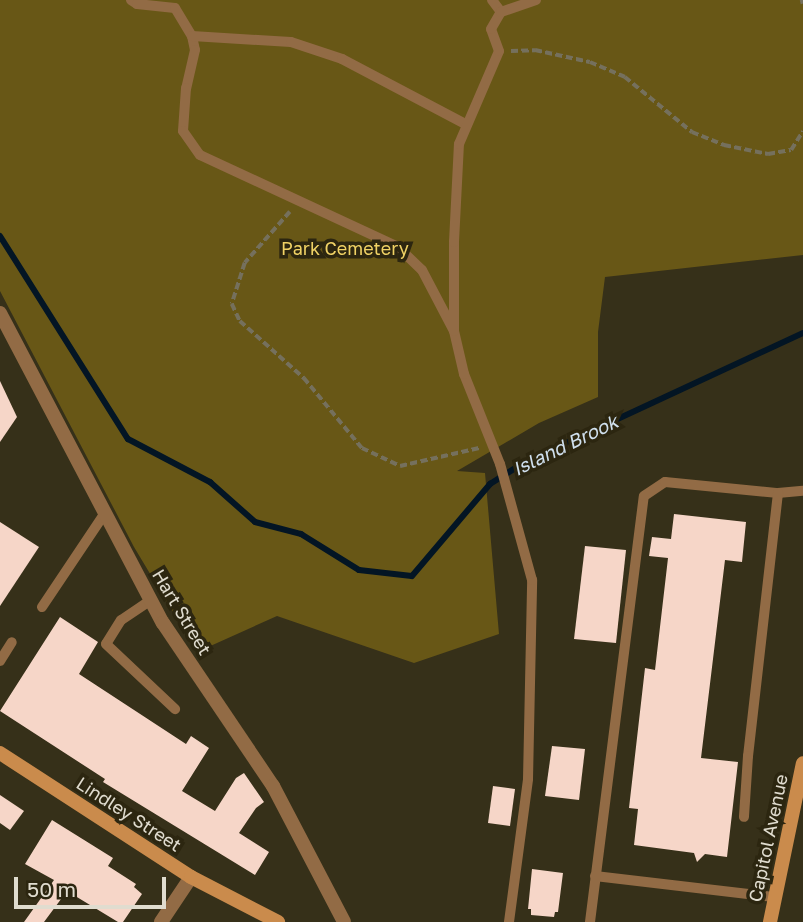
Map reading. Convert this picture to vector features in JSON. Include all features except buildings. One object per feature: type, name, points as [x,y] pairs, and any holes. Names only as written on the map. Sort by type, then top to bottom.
[{"type":"main road","name":"Lindley Street","points":[[0,753],[191,877],[278,922]]},
{"type":"main road","name":"Capitol Avenue","points":[[770,922],[803,763]]},
{"type":"street","name":"Hart Street","points":[[0,313],[163,623],[273,786],[344,922]]},
{"type":"street","points":[[161,922],[191,877]]},
{"type":"lane","points":[[131,0],[137,4],[177,4],[192,36],[194,50],[186,88],[183,131],[200,155],[398,247],[422,270],[454,331]]},
{"type":"lane","points":[[492,0],[501,12]]},
{"type":"lane","points":[[509,922],[528,779],[532,580],[500,464],[464,374],[454,331],[454,242],[459,144],[499,51],[491,29],[501,12],[536,0]]},
{"type":"lane","points":[[192,36],[291,42],[342,59],[467,125]]},
{"type":"lane","points":[[590,922],[644,496],[665,482],[778,493],[803,491]]},
{"type":"lane","points":[[744,817],[748,756],[778,493]]},
{"type":"lane","points":[[42,607],[105,513]]},
{"type":"lane","points":[[151,600],[121,620],[106,645],[176,709]]},
{"type":"lane","points":[[0,661],[12,642]]},
{"type":"lane","points":[[596,876],[775,897]]},
{"type":"path","points":[[499,51],[535,50],[601,67],[625,77],[692,132],[724,145],[768,155],[791,150],[803,131]]},
{"type":"path","points":[[301,201],[245,263],[232,304],[240,321],[304,378],[362,448],[400,466],[463,454],[492,444]]},
{"type":"green space","name":"Park Cemetery","points":[[0,0],[803,0],[803,255],[605,277],[598,332],[598,397],[539,423],[457,471],[485,473],[499,634],[414,663],[277,616],[197,652],[134,547],[0,291]]},
{"type":"waterway","name":"Island Brook","points":[[0,236],[128,439],[210,482],[255,522],[301,534],[359,570],[412,576],[490,484],[525,462],[803,333]]}]
